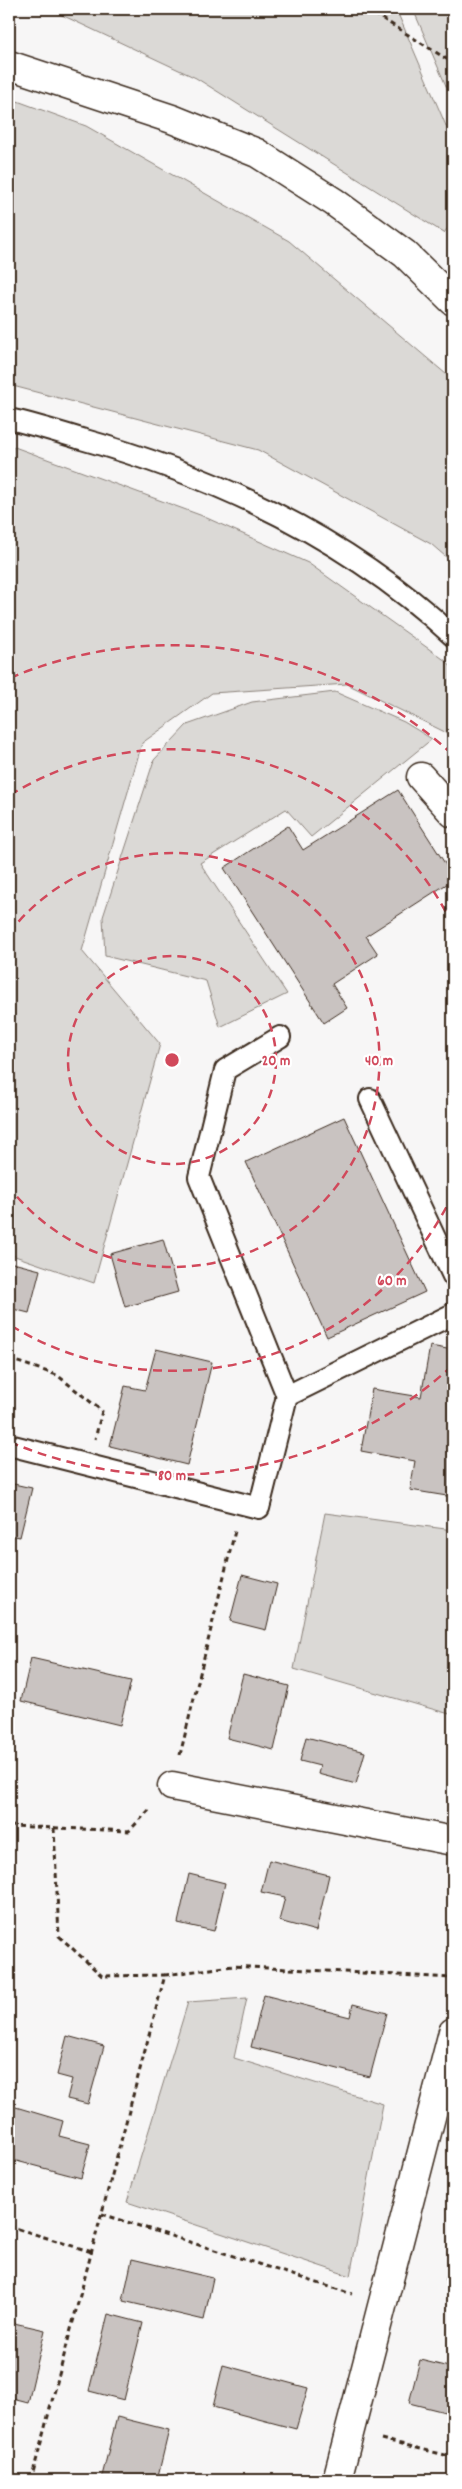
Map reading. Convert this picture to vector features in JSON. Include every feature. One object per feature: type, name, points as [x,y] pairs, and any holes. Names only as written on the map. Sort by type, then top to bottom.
[{"type":"street","points":[[9,65],[172,119],[257,153],[334,202],[405,254],[453,301]]},
{"type":"street","points":[[422,777],[453,813]]},
{"type":"street","points":[[172,1786],[453,1841]]},
{"type":"street","points":[[337,2480],[453,2032]]},
{"type":"lane","points":[[9,419],[110,447],[176,470],[275,513],[342,551],[390,583],[453,636]]},
{"type":"lane","points":[[9,1445],[259,1508],[287,1396],[199,1177],[225,1070],[280,1037]]},
{"type":"lane","points":[[370,1099],[453,1276]]},
{"type":"lane","points":[[287,1396],[453,1314]]},
{"type":"path","points":[[367,9],[453,63]]},
{"type":"path","points":[[9,1359],[57,1375],[102,1411],[88,1465]]},
{"type":"path","points":[[9,1826],[129,1831],[172,1786],[242,1503]]},
{"type":"path","points":[[54,1828],[59,1936],[102,1976],[165,1975],[233,1966],[453,1978]]},
{"type":"path","points":[[31,2480],[165,1975]]},
{"type":"path","points":[[102,2214],[383,2304]]},
{"type":"path","points":[[9,2226],[92,2252]]},
{"type":"path","points":[[350,2431],[453,2457]]},
{"type":"shaded area","points":[[49,9],[396,9],[453,142],[453,221],[444,233],[196,78]]},
{"type":"shaded area","points":[[413,9],[453,9],[453,102]]},
{"type":"shaded area","points":[[9,98],[86,126],[289,241],[453,380],[453,563],[431,544],[258,450],[9,385]]},
{"type":"shaded area","points":[[9,445],[200,515],[308,563],[446,661],[453,669],[453,739],[449,734],[347,684],[212,693],[142,743],[82,951],[160,1044],[94,1283],[9,1254],[9,864],[11,865],[9,863]]},
{"type":"shaded area","points":[[335,692],[404,722],[432,739],[311,837],[286,809],[200,863],[287,994],[220,1027],[206,981],[105,956],[103,917],[154,760],[187,725],[252,702]]},
{"type":"shaded area","points":[[325,1513],[453,1530],[453,1715],[294,1669]]},
{"type":"shaded area","points":[[247,1998],[234,2058],[383,2104],[350,2276],[127,2202],[188,2002]]},
{"type":"building","points":[[398,790],[453,876],[453,880],[366,936],[378,954],[332,984],[347,1008],[324,1023],[224,868],[288,826],[303,850]]},
{"type":"building","points":[[344,1117],[425,1292],[327,1337],[246,1162]]},
{"type":"building","points":[[163,1239],[178,1292],[125,1307],[110,1254]]},
{"type":"building","points":[[9,1262],[40,1270],[29,1313],[9,1308]]},
{"type":"building","points":[[430,1346],[453,1350],[453,1497],[410,1490],[415,1461],[361,1451],[372,1389],[421,1397]]},
{"type":"building","points":[[156,1349],[212,1362],[187,1465],[110,1446],[125,1386],[145,1390]]},
{"type":"building","points":[[9,1483],[32,1488],[20,1537],[9,1535]]},
{"type":"building","points":[[242,1575],[277,1584],[266,1630],[230,1621]]},
{"type":"building","points":[[31,1658],[131,1681],[120,1725],[21,1701]]},
{"type":"building","points":[[243,1674],[289,1686],[274,1750],[227,1738]]},
{"type":"building","points":[[306,1737],[365,1752],[356,1784],[318,1774],[320,1766],[300,1761]]},
{"type":"building","points":[[269,1860],[329,1875],[316,1931],[279,1921],[285,1897],[261,1892]]},
{"type":"building","points":[[189,1874],[225,1883],[214,1931],[178,1923]]},
{"type":"building","points":[[264,1995],[350,2017],[353,2004],[387,2013],[370,2077],[251,2047]]},
{"type":"building","points":[[67,2036],[104,2046],[88,2104],[67,2099],[72,2079],[57,2075]]},
{"type":"building","points":[[9,2105],[63,2121],[59,2136],[90,2144],[81,2178],[9,2159]]},
{"type":"building","points":[[453,2251],[453,2285],[445,2283]]},
{"type":"building","points":[[132,2259],[213,2278],[204,2320],[123,2301]]},
{"type":"building","points":[[108,2314],[143,2323],[124,2400],[89,2391]]},
{"type":"building","points":[[14,2323],[45,2330],[28,2403],[9,2398],[9,2343]]},
{"type":"building","points":[[420,2360],[453,2368],[453,2414],[409,2403]]},
{"type":"building","points":[[223,2365],[308,2388],[296,2429],[213,2407]]},
{"type":"building","points":[[117,2417],[169,2430],[157,2480],[101,2480]]}]
